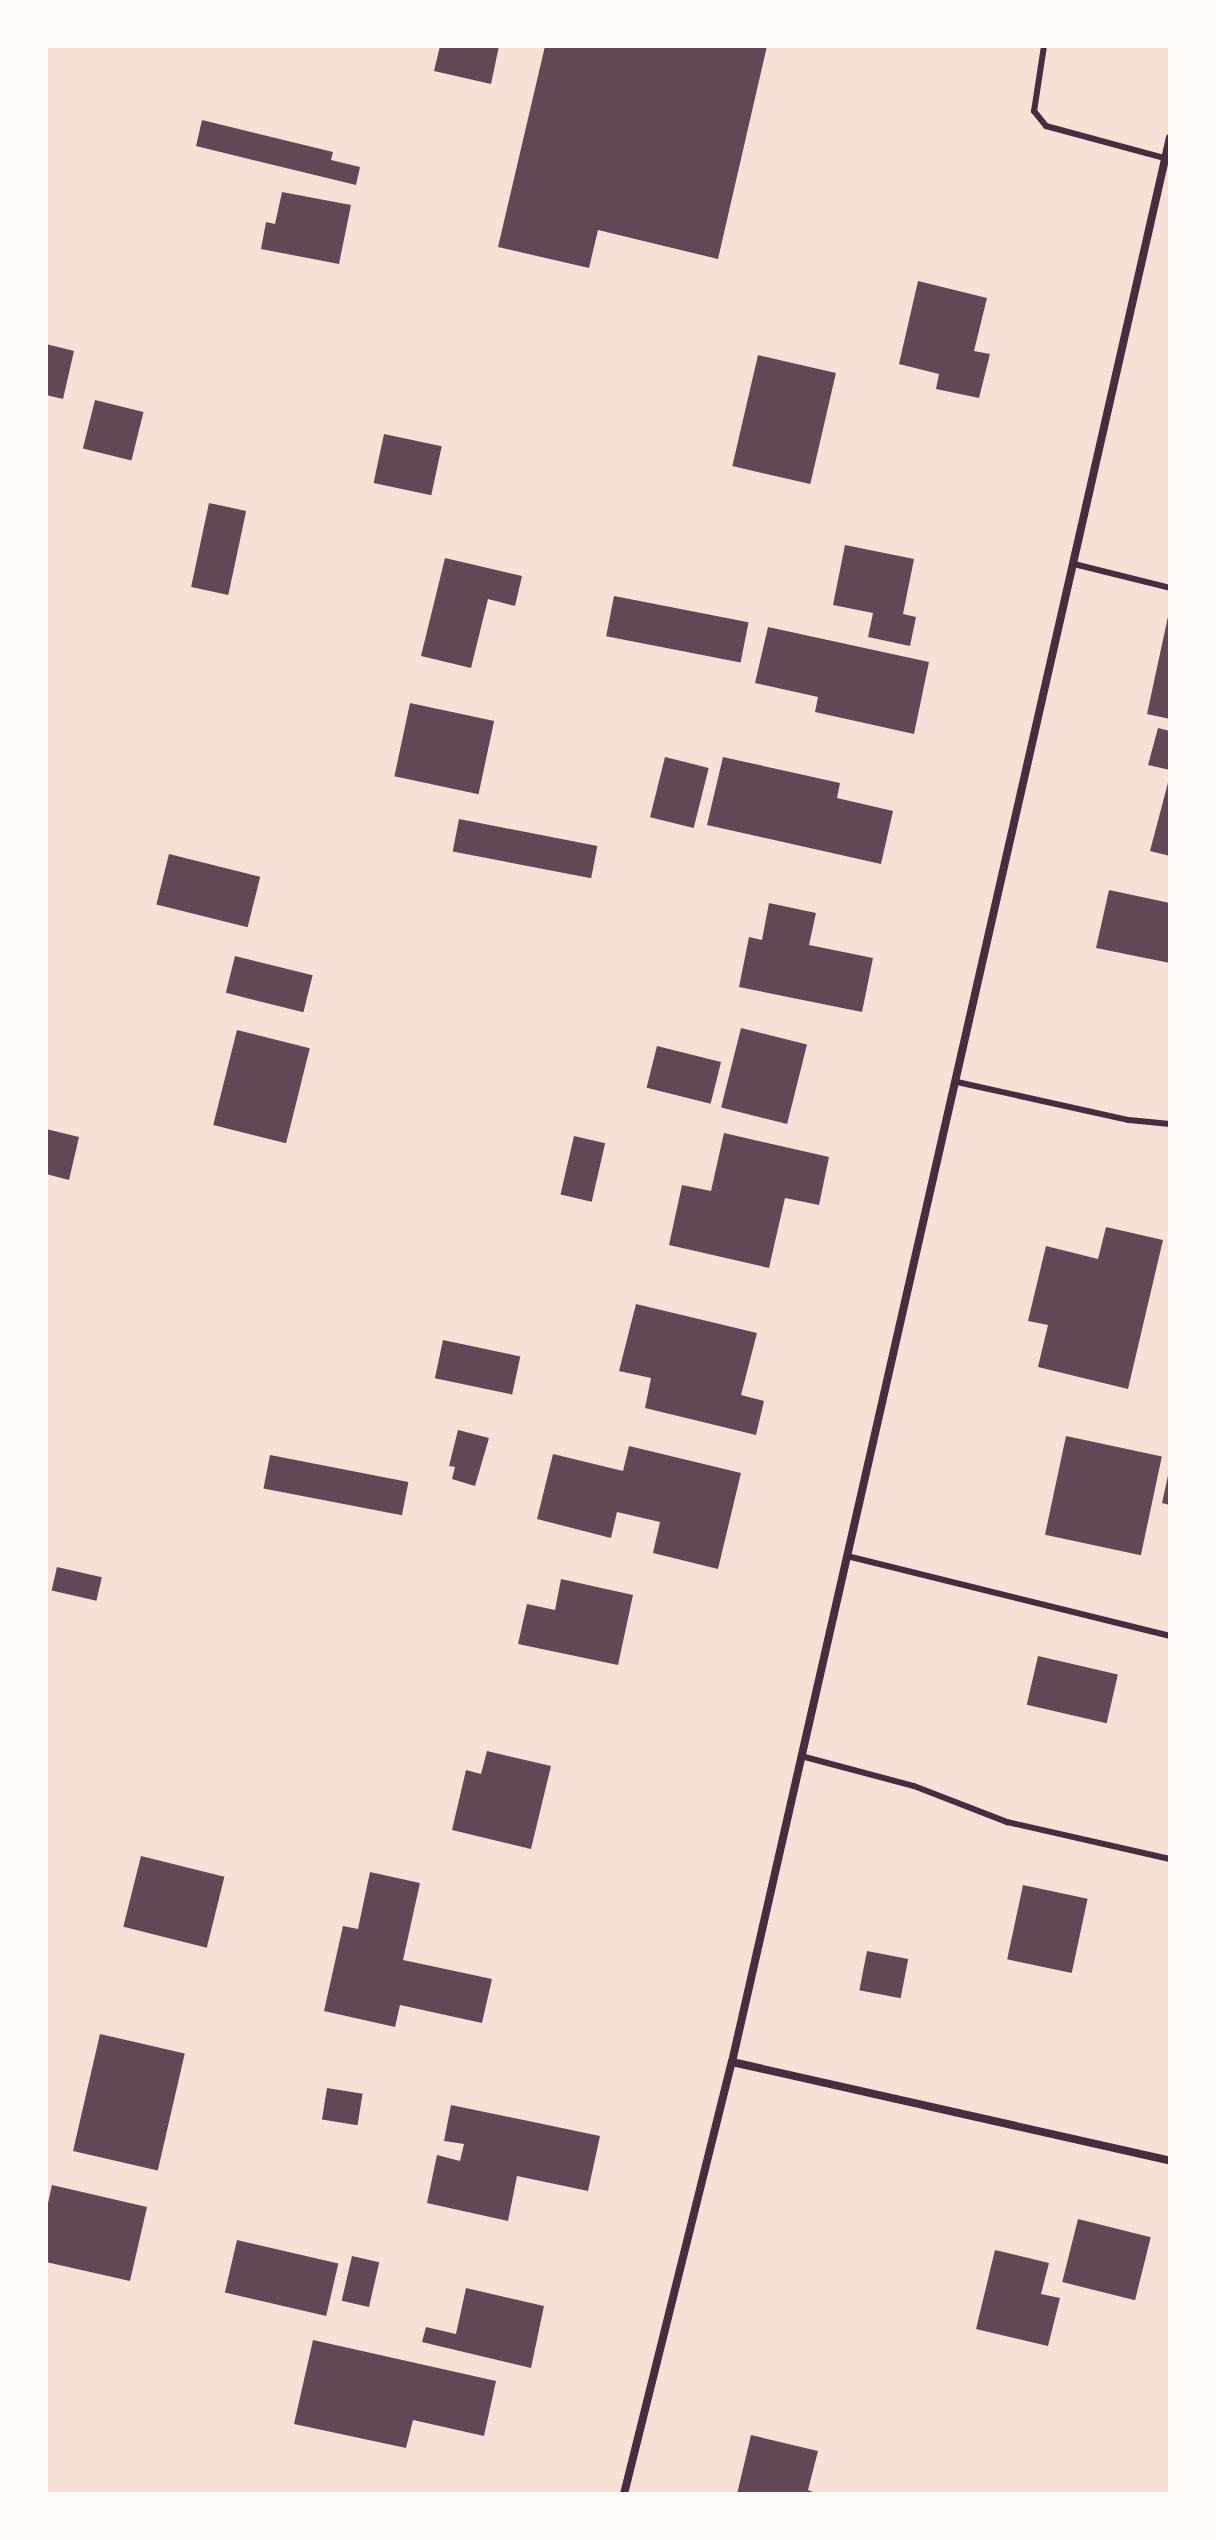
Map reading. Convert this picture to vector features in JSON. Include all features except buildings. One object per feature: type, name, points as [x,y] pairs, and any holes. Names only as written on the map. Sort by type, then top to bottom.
[{"type":"street","points":[[624,2494],[732,2062],[1170,138]]},
{"type":"street","points":[[732,2062],[1170,2161]]},
{"type":"lane","points":[[1044,46],[1034,111],[1046,126],[1165,158]]},
{"type":"lane","points":[[1074,564],[1170,588]]},
{"type":"lane","points":[[957,1082],[1129,1120],[1170,1124]]},
{"type":"lane","points":[[847,1556],[1170,1636]]},
{"type":"lane","points":[[801,1756],[914,1786],[1007,1822],[1170,1859]]}]
